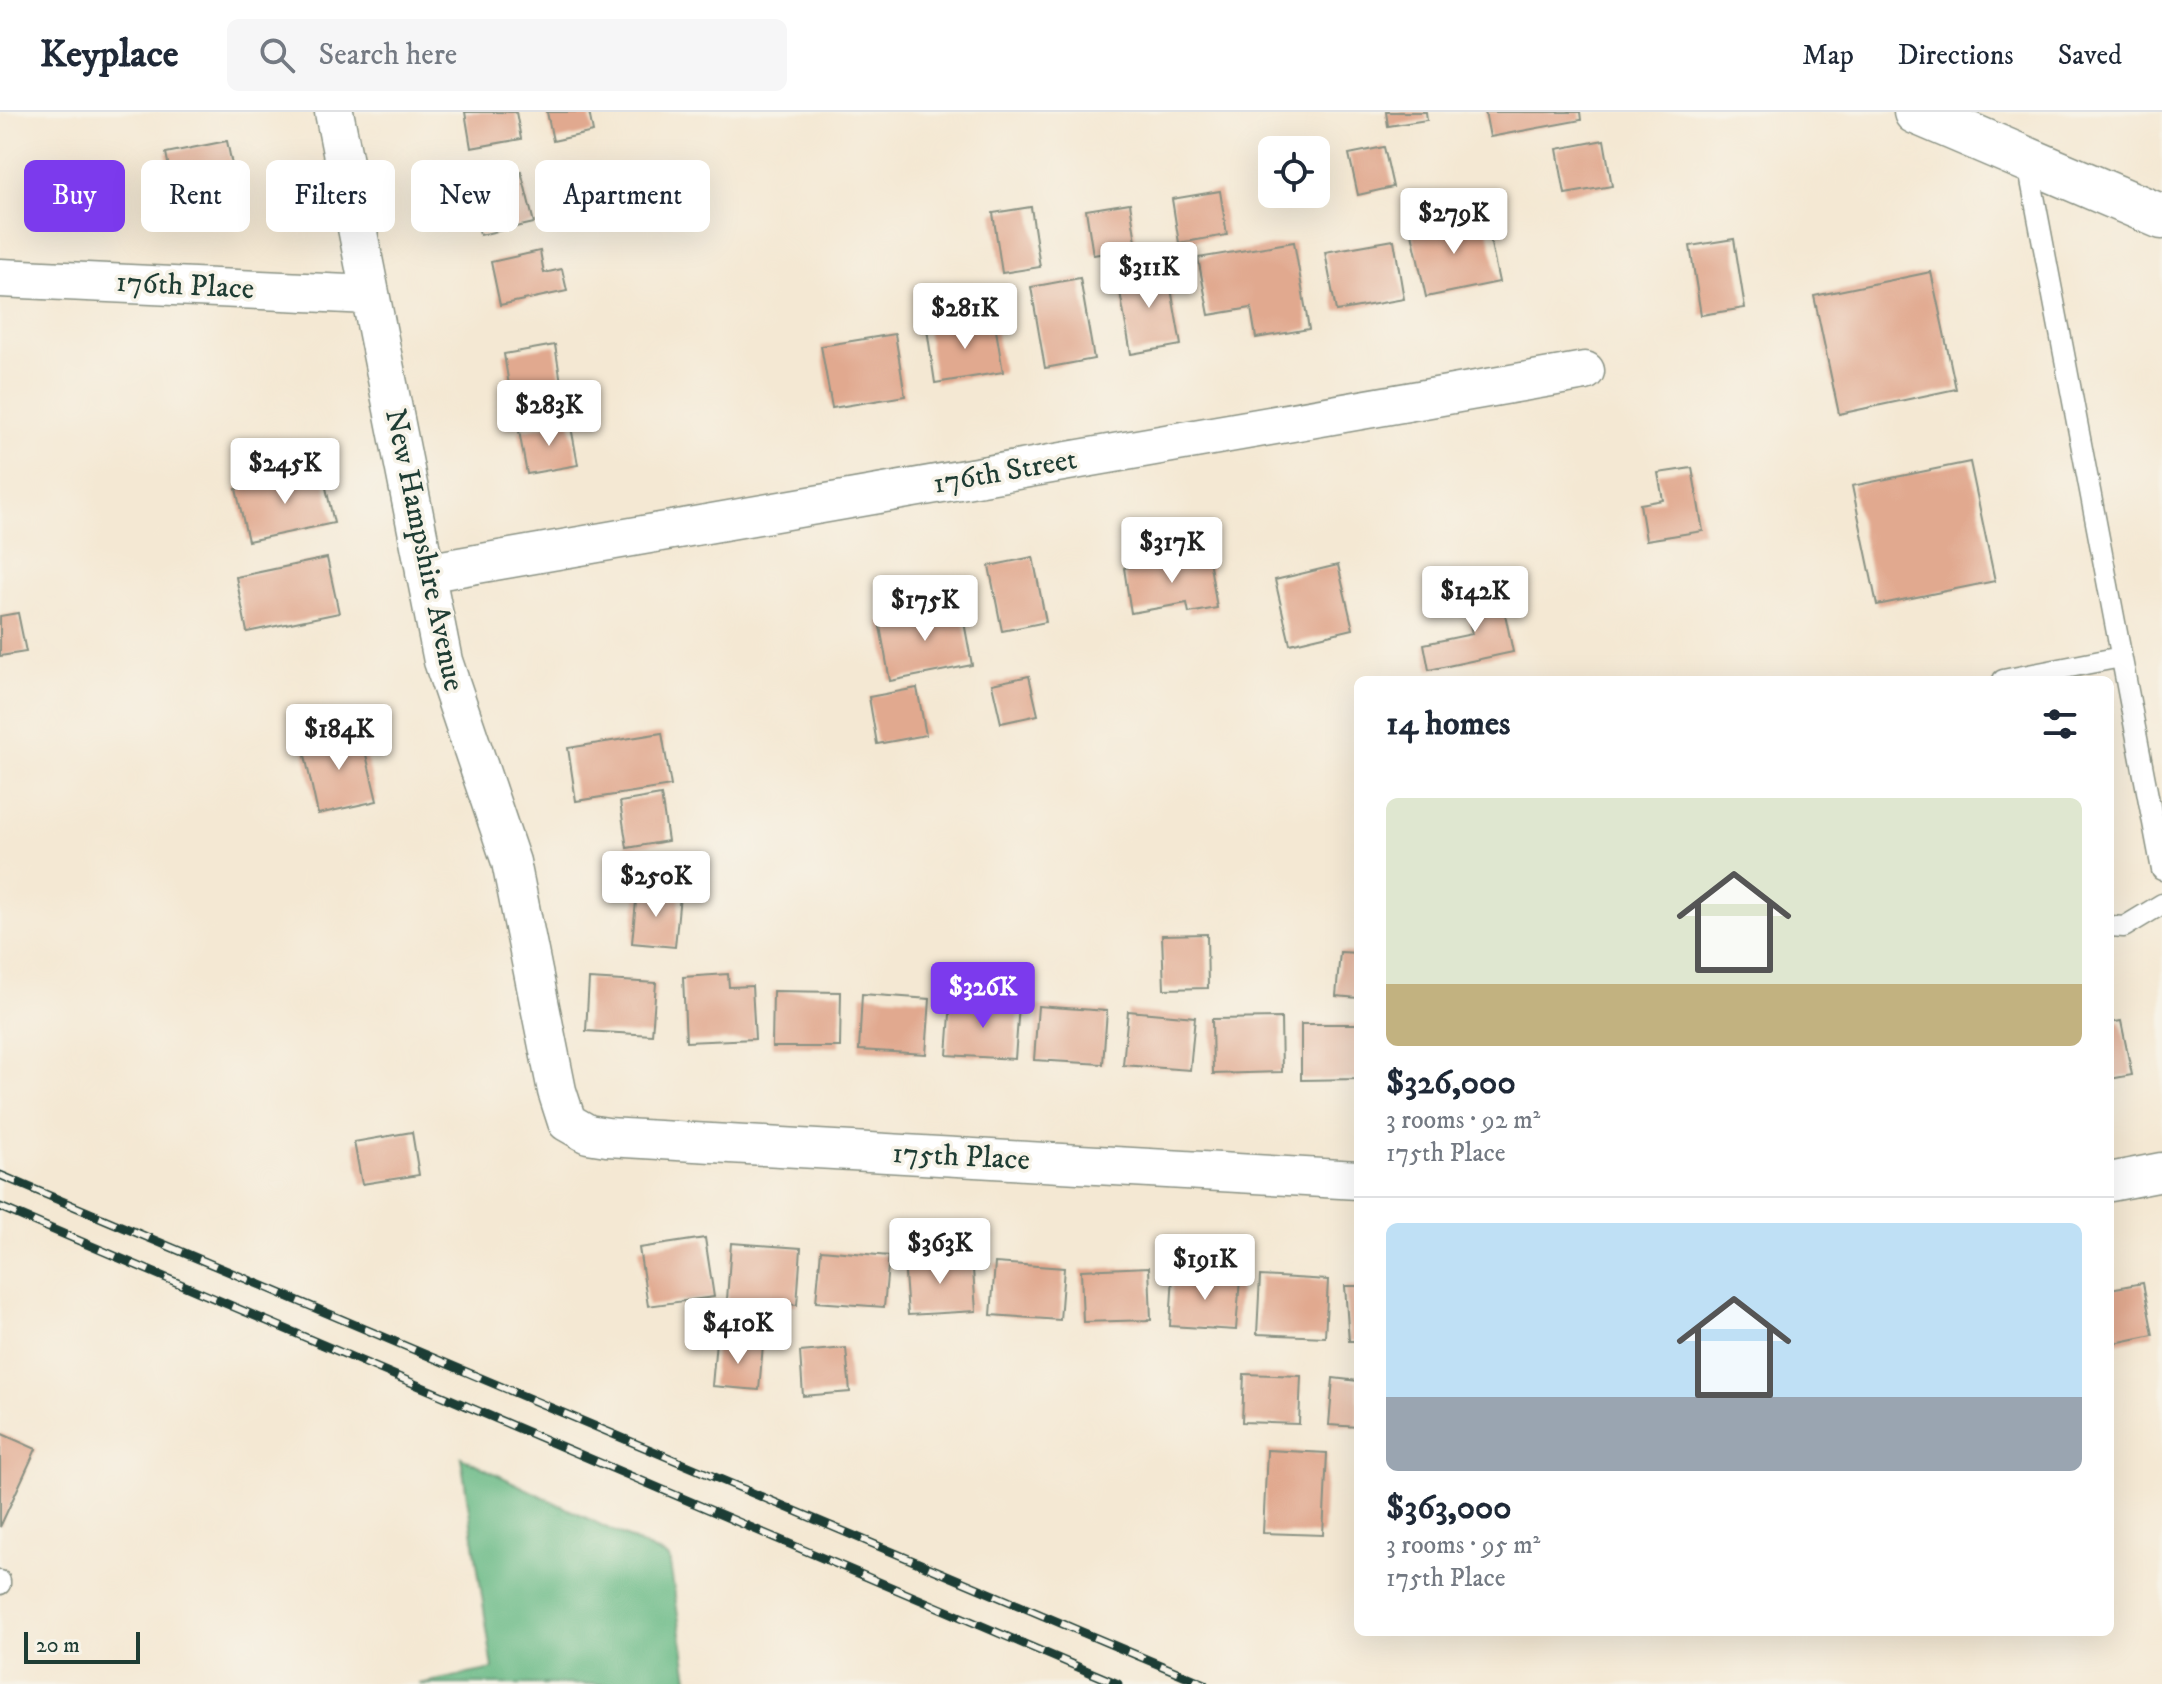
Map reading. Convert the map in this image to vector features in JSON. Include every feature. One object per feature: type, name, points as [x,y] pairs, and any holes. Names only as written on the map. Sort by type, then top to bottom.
[{"type":"street","name":"New Hampshire Avenue","points":[[334,112],[443,661],[511,862],[557,1091],[567,1122]]},
{"type":"street","points":[[1916,112],[2162,217]]},
{"type":"street","name":"176th Place","points":[[0,278],[370,295]]},
{"type":"street","name":"176th Street","points":[[425,573],[1585,371]]},
{"type":"street","name":"175th Place","points":[[567,1122],[588,1134],[607,1137],[1354,1180]]},
{"type":"street","points":[[2114,1181],[2162,1172]]},
{"type":"lane","points":[[2027,159],[2162,870]]},
{"type":"lane","points":[[2024,676],[2121,657]]},
{"type":"lane","points":[[2114,926],[2124,927],[2162,904]]},
{"type":"green space","points":[[461,1457],[669,1558],[689,1684],[419,1684],[493,1669]]},
{"type":"building","points":[[465,112],[516,112],[521,139],[471,148]]},
{"type":"building","points":[[547,112],[589,112],[593,132],[553,141]]},
{"type":"building","points":[[1386,112],[1426,112],[1427,120],[1388,126]]},
{"type":"building","points":[[1485,112],[1580,112],[1581,120],[1490,137]]},
{"type":"building","points":[[1604,140],[1612,186],[1565,194],[1557,149]]},
{"type":"building","points":[[227,141],[231,160],[167,160],[166,153]]},
{"type":"building","points":[[1384,147],[1393,187],[1358,195],[1349,154]]},
{"type":"building","points":[[519,171],[534,223],[519,226]]},
{"type":"building","points":[[1220,191],[1227,235],[1179,243],[1172,199]]},
{"type":"building","points":[[1130,203],[1137,248],[1093,255],[1086,210]]},
{"type":"building","points":[[1031,207],[1040,267],[1002,273],[993,213]]},
{"type":"building","points":[[1443,217],[1446,228],[1486,220],[1499,282],[1426,297],[1410,224]]},
{"type":"building","points":[[1734,239],[1745,308],[1701,315],[1690,246]]},
{"type":"building","points":[[1394,240],[1404,299],[1336,311],[1325,252]]},
{"type":"building","points":[[1294,242],[1309,329],[1256,338],[1251,308],[1209,315],[1198,258]]},
{"type":"building","points":[[540,251],[544,273],[562,269],[567,291],[500,305],[491,262]]},
{"type":"building","points":[[1167,266],[1181,345],[1131,354],[1117,275]]},
{"type":"building","points":[[1931,272],[1956,389],[1839,414],[1814,296]]},
{"type":"building","points":[[1080,278],[1094,359],[1045,368],[1031,287]]},
{"type":"building","points":[[994,318],[1003,372],[935,383],[927,329]]},
{"type":"building","points":[[895,334],[905,396],[832,408],[821,346]]},
{"type":"building","points":[[555,345],[563,395],[512,404],[504,354]]},
{"type":"building","points":[[570,421],[578,465],[527,474],[519,431]]},
{"type":"building","points":[[1970,462],[1995,581],[1877,605],[1852,486]]},
{"type":"building","points":[[1692,468],[1703,531],[1646,540],[1640,504],[1663,500],[1658,473]]},
{"type":"building","points":[[322,470],[334,523],[248,541],[236,489]]},
{"type":"building","points":[[1208,553],[1217,608],[1189,613],[1187,603],[1131,613],[1124,568]]},
{"type":"building","points":[[1033,557],[1046,622],[1002,631],[989,566]]},
{"type":"building","points":[[327,558],[339,613],[247,632],[236,577]]},
{"type":"building","points":[[1338,565],[1353,629],[1290,644],[1275,580]]},
{"type":"building","points":[[1500,590],[1513,652],[1429,670],[1424,644],[1472,634],[1464,597]]},
{"type":"building","points":[[961,606],[972,665],[890,681],[879,621]]},
{"type":"building","points":[[18,613],[26,652],[0,656],[0,616]]},
{"type":"building","points":[[1029,676],[1038,715],[1001,723],[992,684]]},
{"type":"building","points":[[917,688],[926,735],[877,744],[869,697]]},
{"type":"building","points":[[360,729],[377,801],[318,814],[302,742]]},
{"type":"building","points":[[662,733],[671,786],[576,801],[568,748]]},
{"type":"building","points":[[661,795],[668,841],[627,848],[620,802]]},
{"type":"building","points":[[637,891],[680,895],[675,947],[632,943]]},
{"type":"building","points":[[1207,934],[1208,988],[1164,989],[1162,935]]},
{"type":"building","points":[[1340,952],[1354,953],[1354,998],[1336,996]]},
{"type":"building","points":[[728,974],[729,987],[752,986],[755,1039],[686,1042],[683,977]]},
{"type":"building","points":[[589,979],[656,983],[652,1035],[586,1031]]},
{"type":"building","points":[[773,991],[841,992],[840,1047],[772,1047]]},
{"type":"building","points":[[862,994],[930,999],[926,1054],[859,1050]]},
{"type":"building","points":[[951,1001],[1019,1005],[1015,1059],[947,1055]]},
{"type":"building","points":[[1038,1006],[1107,1011],[1103,1064],[1034,1060]]},
{"type":"building","points":[[1128,1011],[1195,1017],[1190,1070],[1123,1065]]},
{"type":"building","points":[[1281,1018],[1282,1072],[1213,1074],[1212,1019]]},
{"type":"building","points":[[2121,1021],[2132,1075],[2114,1078],[2114,1022]]},
{"type":"building","points":[[1301,1024],[1354,1024],[1354,1079],[1301,1080]]},
{"type":"building","points":[[412,1132],[419,1175],[362,1184],[354,1142]]},
{"type":"building","points":[[705,1238],[714,1297],[648,1306],[639,1248]]},
{"type":"building","points":[[731,1243],[801,1248],[797,1305],[727,1300]]},
{"type":"building","points":[[821,1250],[889,1256],[884,1307],[816,1302]]},
{"type":"building","points":[[972,1256],[976,1311],[908,1315],[904,1260]]},
{"type":"building","points":[[995,1263],[1064,1268],[1060,1320],[991,1315]]},
{"type":"building","points":[[1149,1267],[1151,1320],[1083,1322],[1081,1270]]},
{"type":"building","points":[[1173,1274],[1240,1279],[1236,1330],[1170,1326]]},
{"type":"building","points":[[1260,1276],[1328,1280],[1325,1337],[1257,1334]]},
{"type":"building","points":[[2143,1283],[2153,1335],[2114,1343],[2114,1288]]},
{"type":"building","points":[[1345,1286],[1354,1286],[1354,1341],[1349,1341]]},
{"type":"building","points":[[716,1341],[763,1345],[759,1390],[712,1386]]},
{"type":"building","points":[[846,1348],[850,1392],[803,1396],[800,1352]]},
{"type":"building","points":[[1244,1374],[1301,1376],[1299,1424],[1242,1422]]},
{"type":"building","points":[[1333,1378],[1354,1381],[1354,1427],[1329,1425]]},
{"type":"building","points":[[0,1433],[36,1449],[0,1527]]},
{"type":"building","points":[[1267,1450],[1327,1453],[1323,1535],[1263,1533]]},
{"type":"railway","points":[[0,1175],[1205,1684]]},
{"type":"railway","points":[[0,1207],[1118,1684]]}]
